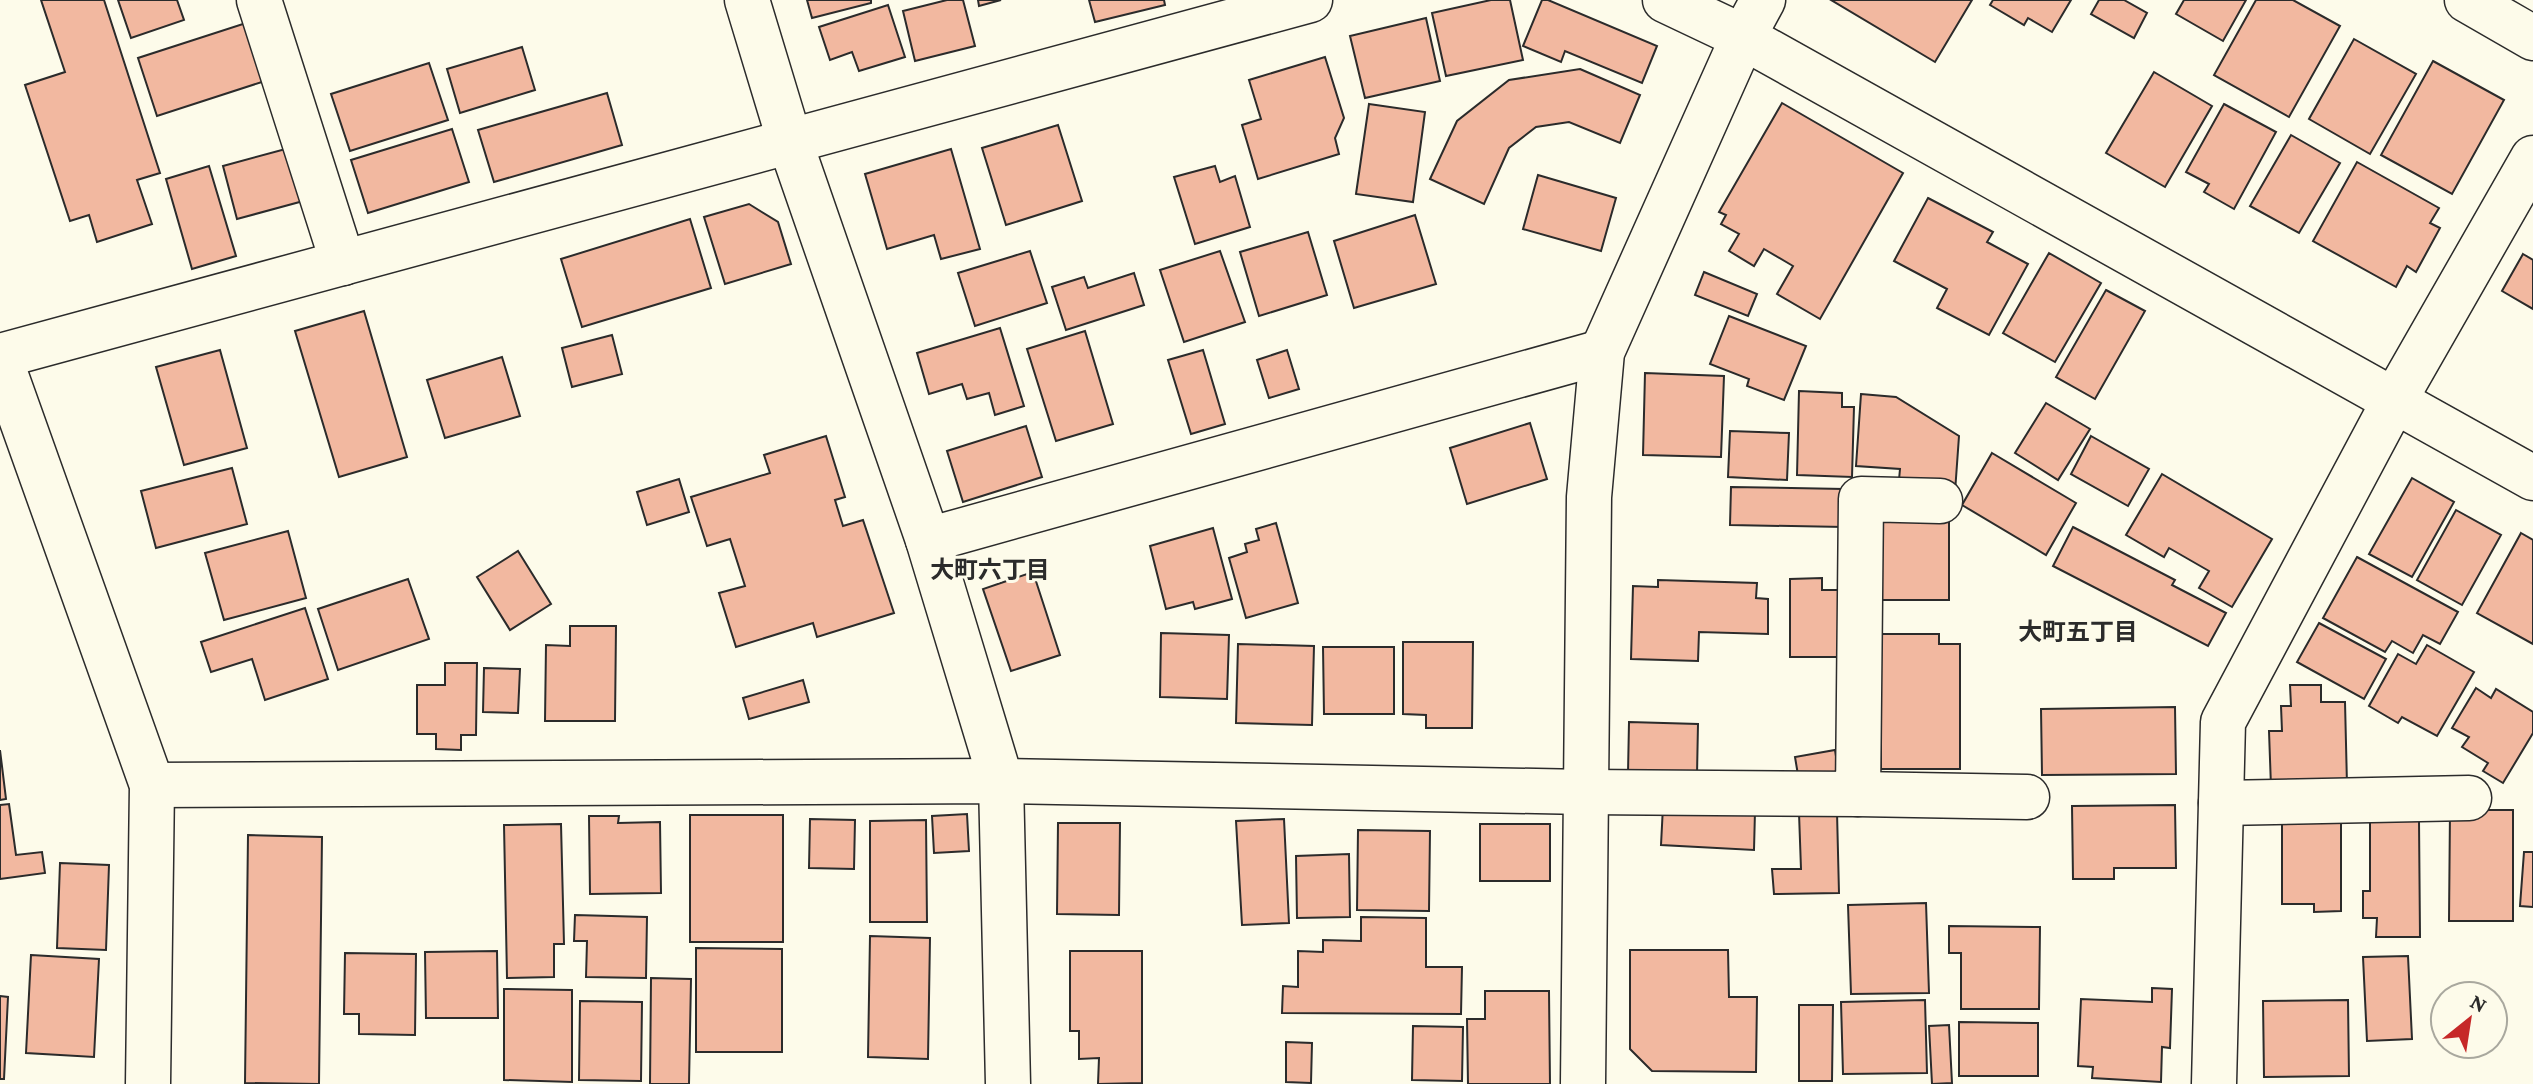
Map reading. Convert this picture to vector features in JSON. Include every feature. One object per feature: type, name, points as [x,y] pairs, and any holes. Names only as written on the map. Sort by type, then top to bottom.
[{"type":"street","points":[[259,0],[343,263]]},
{"type":"street","points":[[747,0],[790,142],[928,540],[1001,781],[1008,1084]]},
{"type":"street","points":[[148,1084],[152,785],[0,358],[1310,0]]},
{"type":"street","points":[[1665,0],[1753,19],[2394,401],[2533,478]]},
{"type":"street","points":[[2467,0],[2533,38]]},
{"type":"street","points":[[1583,1084],[1589,497],[1602,352],[1753,19]]},
{"type":"street","points":[[2214,1084],[2223,722],[2394,401],[2533,158]]},
{"type":"street","points":[[928,540],[1602,352]]},
{"type":"street","points":[[1858,794],[1861,499],[1940,501]]},
{"type":"street","points":[[152,785],[1001,781],[2027,797]]},
{"type":"street","points":[[2221,803],[2469,798]]},
{"type":"building","points":[[41,0],[104,0],[160,173],[137,180],[152,224],[97,242],[89,215],[70,221],[25,85],[65,72]]},
{"type":"building","points":[[118,0],[177,0],[184,20],[131,38]]},
{"type":"building","points":[[807,0],[871,0],[871,3],[812,18]]},
{"type":"building","points":[[947,0],[963,0],[975,46],[915,61],[903,11]]},
{"type":"building","points":[[978,0],[1001,0],[979,6]]},
{"type":"building","points":[[1089,0],[1164,0],[1165,5],[1095,22]]},
{"type":"building","points":[[1491,0],[1510,0],[1523,60],[1446,76],[1432,13]]},
{"type":"building","points":[[1542,0],[1657,46],[1642,83],[1565,51],[1561,62],[1523,46]]},
{"type":"building","points":[[1831,0],[1972,0],[1935,62]]},
{"type":"building","points":[[1993,0],[2071,0],[2052,32],[2028,18],[2024,25],[1990,5]]},
{"type":"building","points":[[2099,0],[2124,0],[2147,13],[2134,38],[2091,14]]},
{"type":"building","points":[[2184,0],[2246,0],[2223,41],[2176,14]]},
{"type":"building","points":[[2256,0],[2293,0],[2340,26],[2289,117],[2214,75]]},
{"type":"building","points":[[888,5],[905,57],[859,71],[852,52],[830,60],[819,27]]},
{"type":"building","points":[[1426,18],[1440,81],[1365,98],[1350,36]]},
{"type":"building","points":[[246,23],[265,81],[157,116],[138,58]]},
{"type":"building","points":[[2354,39],[2416,74],[2370,154],[2309,119]]},
{"type":"building","points":[[522,47],[535,90],[460,113],[447,69]]},
{"type":"building","points":[[1325,57],[1344,118],[1335,138],[1339,154],[1258,179],[1242,125],[1261,119],[1249,80]]},
{"type":"building","points":[[2433,61],[2504,100],[2452,194],[2381,155]]},
{"type":"building","points":[[429,63],[448,120],[350,151],[331,94]]},
{"type":"building","points":[[1580,69],[1640,95],[1620,143],[1569,122],[1536,127],[1509,148],[1484,204],[1430,179],[1457,121],[1509,80]]},
{"type":"building","points":[[2154,72],[2212,106],[2165,187],[2106,153]]},
{"type":"building","points":[[607,93],[622,145],[494,182],[478,130]]},
{"type":"building","points":[[1782,103],[1903,173],[1820,319],[1777,294],[1793,266],[1764,249],[1754,266],[1729,251],[1739,234],[1721,224],[1726,215],[1719,212]]},
{"type":"building","points":[[1369,104],[1425,112],[1413,202],[1356,194]]},
{"type":"building","points":[[2224,104],[2276,132],[2234,209],[2204,192],[2209,184],[2186,172]]},
{"type":"building","points":[[1058,125],[1082,201],[1006,225],[982,148]]},
{"type":"building","points":[[452,129],[469,182],[368,213],[351,160]]},
{"type":"building","points":[[2291,135],[2340,163],[2299,233],[2250,206]]},
{"type":"building","points":[[293,147],[307,200],[237,219],[223,166]]},
{"type":"building","points":[[951,149],[980,249],[941,259],[934,235],[887,249],[865,174]]},
{"type":"building","points":[[2357,162],[2439,208],[2430,223],[2440,228],[2416,272],[2407,266],[2396,287],[2313,241]]},
{"type":"building","points":[[209,166],[236,256],[192,269],[166,179]]},
{"type":"building","points":[[1215,166],[1220,182],[1235,176],[1250,227],[1195,244],[1174,177]]},
{"type":"building","points":[[1538,175],[1616,198],[1601,251],[1523,229]]},
{"type":"building","points":[[1928,198],[1993,232],[1987,242],[2028,264],[1989,335],[1937,308],[1947,289],[1894,261]]},
{"type":"building","points":[[749,204],[778,222],[791,264],[725,284],[704,217]]},
{"type":"building","points":[[1415,215],[1436,284],[1354,308],[1334,241]]},
{"type":"building","points":[[690,219],[711,288],[582,327],[561,259]]},
{"type":"building","points":[[1308,232],[1327,295],[1259,316],[1240,252]]},
{"type":"building","points":[[1030,251],[1047,303],[975,326],[958,273]]},
{"type":"building","points":[[1220,251],[1245,322],[1184,342],[1160,270]]},
{"type":"building","points":[[2049,253],[2101,283],[2055,362],[2003,333]]},
{"type":"building","points":[[2523,254],[2533,260],[2533,309],[2502,291]]},
{"type":"building","points":[[1704,272],[1757,294],[1748,316],[1695,295]]},
{"type":"building","points":[[1134,273],[1144,305],[1066,330],[1052,287],[1084,277],[1088,288]]},
{"type":"building","points":[[2106,290],[2145,311],[2095,399],[2056,377]]},
{"type":"building","points":[[364,311],[407,457],[339,477],[295,331]]},
{"type":"building","points":[[1729,316],[1806,346],[1784,400],[1747,386],[1749,379],[1710,364]]},
{"type":"building","points":[[1000,328],[1024,406],[995,415],[989,393],[967,399],[962,384],[929,394],[917,353]]},
{"type":"building","points":[[1085,331],[1113,424],[1056,441],[1027,349]]},
{"type":"building","points":[[612,335],[622,374],[572,387],[562,348]]},
{"type":"building","points":[[220,350],[247,448],[184,465],[156,367]]},
{"type":"building","points":[[1203,350],[1225,424],[1191,434],[1168,360]]},
{"type":"building","points":[[1287,350],[1299,389],[1269,398],[1257,360]]},
{"type":"building","points":[[502,357],[520,416],[445,438],[427,380]]},
{"type":"building","points":[[1645,373],[1724,376],[1721,457],[1643,455]]},
{"type":"building","points":[[1799,391],[1842,393],[1842,407],[1854,407],[1852,477],[1797,475]]},
{"type":"building","points":[[1861,394],[1896,397],[1959,436],[1955,492],[1899,480],[1900,469],[1856,466]]},
{"type":"building","points":[[2046,403],[2090,429],[2058,480],[2015,453]]},
{"type":"building","points":[[1530,423],[1547,479],[1467,504],[1450,448]]},
{"type":"building","points":[[1026,426],[1042,477],[963,502],[947,451]]},
{"type":"building","points":[[1730,431],[1789,433],[1787,480],[1728,477]]},
{"type":"building","points":[[826,436],[845,497],[835,500],[843,526],[863,520],[894,613],[817,637],[813,623],[736,647],[719,593],[745,586],[730,539],[707,546],[691,497],[770,473],[764,455]]},
{"type":"building","points":[[2091,436],[2149,469],[2128,506],[2071,474]]},
{"type":"building","points":[[1992,453],[2076,503],[2046,555],[1962,505]]},
{"type":"building","points":[[232,468],[247,524],[156,548],[141,491]]},
{"type":"building","points":[[2162,474],[2272,539],[2232,607],[2199,588],[2209,571],[2169,548],[2164,557],[2126,535]]},
{"type":"building","points":[[2412,478],[2454,502],[2412,577],[2369,554]]},
{"type":"building","points":[[679,479],[689,512],[647,525],[637,492]]},
{"type":"building","points":[[1731,487],[1844,489],[1844,527],[1730,525]]},
{"type":"building","points":[[2456,510],[2501,535],[2462,605],[2417,580]]},
{"type":"building","points":[[1882,515],[1949,516],[1949,600],[1881,600]]},
{"type":"building","points":[[1276,523],[1298,603],[1246,618],[1229,558],[1247,552],[1245,544],[1259,540],[1256,529]]},
{"type":"building","points":[[2073,527],[2175,580],[2172,585],[2226,613],[2208,646],[2053,566]]},
{"type":"building","points":[[1213,528],[1232,599],[1195,609],[1193,602],[1166,609],[1150,546]]},
{"type":"building","points":[[288,531],[306,598],[224,620],[205,553]]},
{"type":"building","points":[[2521,533],[2533,540],[2533,644],[2477,613]]},
{"type":"building","points":[[518,551],[551,604],[510,630],[477,577]]},
{"type":"building","points":[[2357,557],[2458,612],[2440,644],[2423,635],[2413,653],[2392,641],[2385,652],[2323,618]]},
{"type":"building","points":[[1033,572],[1060,655],[1011,671],[983,589]]},
{"type":"building","points":[[1822,578],[1822,590],[1846,590],[1847,657],[1790,657],[1790,579]]},
{"type":"building","points":[[408,579],[429,639],[338,670],[318,609]]},
{"type":"building","points":[[1658,580],[1757,583],[1756,598],[1768,599],[1768,634],[1699,632],[1698,661],[1631,659],[1633,586],[1658,587]]},
{"type":"building","points":[[305,608],[328,679],[265,700],[252,659],[211,672],[201,642]]},
{"type":"building","points":[[2319,623],[2386,659],[2364,699],[2297,662]]},
{"type":"building","points":[[570,626],[616,626],[615,721],[545,721],[546,645],[570,646]]},
{"type":"building","points":[[1161,633],[1229,635],[1227,699],[1160,697]]},
{"type":"building","points":[[1881,634],[1939,634],[1939,644],[1960,644],[1960,769],[1881,769]]},
{"type":"building","points":[[1403,642],[1473,642],[1472,728],[1426,728],[1426,715],[1403,714]]},
{"type":"building","points":[[1238,644],[1314,646],[1312,725],[1236,723]]},
{"type":"building","points":[[2427,645],[2474,672],[2437,736],[2402,717],[2398,723],[2369,706],[2398,654],[2416,664]]},
{"type":"building","points":[[1323,647],[1394,647],[1394,714],[1324,714]]},
{"type":"building","points":[[445,663],[477,663],[476,735],[461,735],[461,750],[436,749],[436,734],[417,734],[417,685],[445,685]]},
{"type":"building","points":[[484,668],[520,669],[518,713],[483,712]]},
{"type":"building","points":[[803,680],[809,702],[749,719],[743,698]]},
{"type":"building","points":[[2290,685],[2321,685],[2321,702],[2345,702],[2347,785],[2271,787],[2269,731],[2282,731],[2281,706],[2291,706]]},
{"type":"building","points":[[2476,688],[2491,698],[2496,689],[2533,712],[2533,733],[2503,783],[2483,771],[2488,763],[2462,747],[2469,737],[2452,728]]},
{"type":"building","points":[[2175,707],[2176,774],[2042,775],[2041,709]]},
{"type":"building","points":[[1629,722],[1698,724],[1697,775],[1628,773]]},
{"type":"building","points":[[0,750],[6,799],[0,800]]},
{"type":"building","points":[[1835,750],[1839,775],[1799,781],[1795,757]]},
{"type":"building","points":[[9,804],[16,855],[42,852],[45,873],[0,879],[0,805]]},
{"type":"building","points":[[2175,805],[2176,868],[2114,868],[2114,879],[2073,879],[2072,806]]},
{"type":"building","points":[[1663,806],[1755,811],[1754,850],[1661,845]]},
{"type":"building","points":[[2450,810],[2513,810],[2513,921],[2449,921]]},
{"type":"building","points":[[1837,812],[1839,893],[1774,894],[1772,869],[1801,869],[1799,813]]},
{"type":"building","points":[[967,814],[969,851],[934,853],[932,816]]},
{"type":"building","points":[[690,815],[783,815],[783,942],[690,942]]},
{"type":"building","points":[[589,816],[619,816],[618,823],[660,822],[661,893],[590,894]]},
{"type":"building","points":[[810,819],[855,820],[854,869],[809,868]]},
{"type":"building","points":[[1284,819],[1289,923],[1242,925],[1236,821]]},
{"type":"building","points":[[2282,819],[2341,819],[2341,911],[2314,912],[2314,904],[2282,904]]},
{"type":"building","points":[[926,820],[927,922],[870,922],[870,821]]},
{"type":"building","points":[[2370,820],[2419,820],[2420,937],[2376,937],[2377,918],[2363,918],[2363,891],[2370,891]]},
{"type":"building","points":[[1058,823],[1120,823],[1119,915],[1057,914]]},
{"type":"building","points":[[561,824],[564,944],[554,944],[554,977],[507,978],[504,825]]},
{"type":"building","points":[[1480,824],[1550,824],[1550,881],[1480,881]]},
{"type":"building","points":[[1358,830],[1430,831],[1429,911],[1357,910]]},
{"type":"building","points":[[248,835],[322,837],[319,1084],[245,1083]]},
{"type":"building","points":[[2524,852],[2533,852],[2533,907],[2520,906]]},
{"type":"building","points":[[1349,854],[1350,917],[1297,918],[1296,856]]},
{"type":"building","points":[[60,863],[109,865],[106,950],[57,948]]},
{"type":"building","points":[[1926,903],[1929,993],[1851,994],[1848,905]]},
{"type":"building","points":[[575,915],[647,917],[646,978],[586,977],[587,941],[574,941]]},
{"type":"building","points":[[1361,917],[1426,918],[1426,967],[1462,967],[1461,1014],[1282,1013],[1283,986],[1298,987],[1298,951],[1323,952],[1323,940],[1361,941]]},
{"type":"building","points":[[1949,926],[2040,927],[2039,1009],[1961,1009],[1961,953],[1949,953]]},
{"type":"building","points":[[870,936],[930,938],[928,1059],[868,1057]]},
{"type":"building","points":[[696,948],[782,949],[782,1052],[696,1052]]},
{"type":"building","points":[[1630,950],[1728,950],[1729,997],[1757,997],[1756,1072],[1652,1071],[1630,1049]]},
{"type":"building","points":[[497,951],[498,1018],[426,1018],[425,952]]},
{"type":"building","points":[[1070,951],[1142,951],[1142,1083],[1098,1084],[1099,1058],[1079,1059],[1079,1031],[1070,1031]]},
{"type":"building","points":[[345,953],[416,954],[415,1035],[359,1034],[359,1014],[344,1014]]},
{"type":"building","points":[[31,955],[99,959],[94,1057],[26,1053]]},
{"type":"building","points":[[2408,956],[2412,1039],[2367,1041],[2363,957]]},
{"type":"building","points":[[651,978],[691,979],[689,1084],[650,1084]]},
{"type":"building","points":[[2152,988],[2172,989],[2170,1048],[2162,1047],[2161,1082],[2092,1078],[2093,1067],[2078,1066],[2081,999],[2152,1002]]},
{"type":"building","points":[[504,989],[572,990],[572,1082],[504,1080]]},
{"type":"building","points":[[1485,991],[1549,991],[1550,1084],[1468,1084],[1467,1019],[1485,1019]]},
{"type":"building","points":[[0,996],[8,997],[4,1079],[0,1079]]},
{"type":"building","points":[[1925,1000],[1927,1073],[1843,1074],[1841,1002]]},
{"type":"building","points":[[2348,1000],[2349,1076],[2264,1077],[2263,1001]]},
{"type":"building","points":[[580,1001],[642,1002],[641,1081],[579,1080]]},
{"type":"building","points":[[1799,1005],[1833,1005],[1832,1081],[1799,1081]]},
{"type":"building","points":[[1959,1022],[2038,1023],[2038,1076],[1959,1076]]},
{"type":"building","points":[[1949,1025],[1952,1083],[1932,1084],[1929,1026]]},
{"type":"building","points":[[1413,1026],[1463,1027],[1462,1081],[1412,1080]]},
{"type":"building","points":[[1286,1042],[1312,1043],[1311,1083],[1286,1082]]},
{"type":"district","name":"大町六丁目","points":[[990,569]]},
{"type":"district","name":"大町五丁目","points":[[2078,631]]}]
